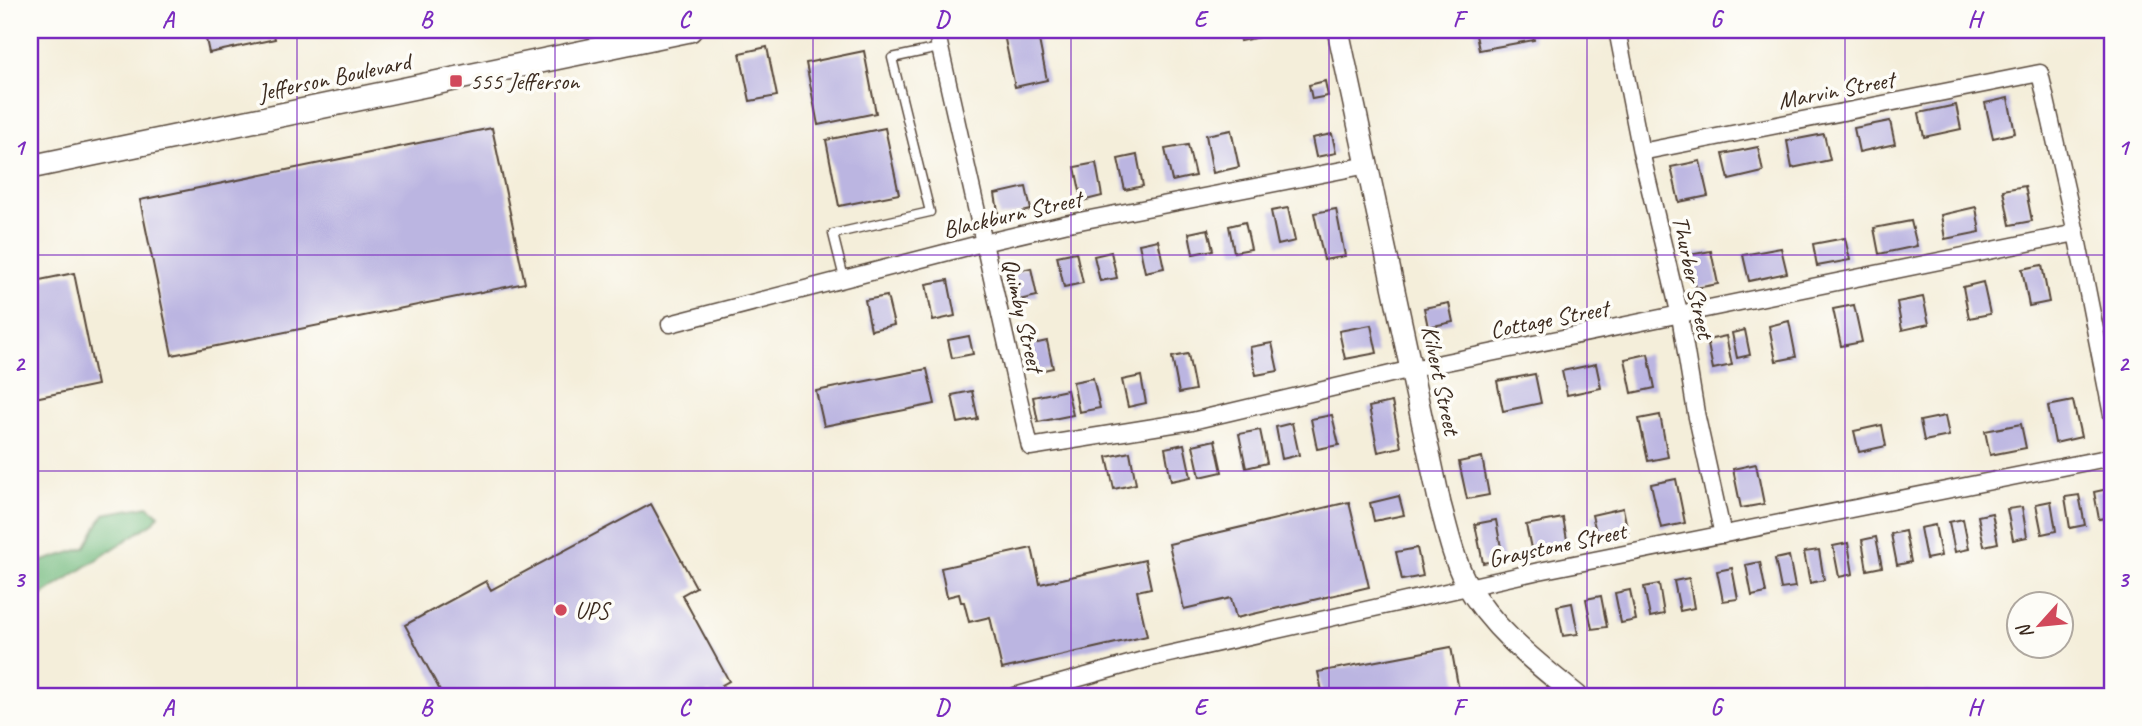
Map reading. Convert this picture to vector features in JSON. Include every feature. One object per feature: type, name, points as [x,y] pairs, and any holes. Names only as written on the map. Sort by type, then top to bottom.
[{"type":"main road","name":"Jefferson Boulevard","points":[[30,167],[690,30]]},
{"type":"street","name":"Quimby Street","points":[[936,30],[1030,447]]},
{"type":"street","name":"Kilvert Street","points":[[1338,30],[1440,504],[1459,565],[1470,587],[1493,619],[1521,650],[1577,696]]},
{"type":"street","name":"Thurber Street","points":[[1617,30],[1723,535]]},
{"type":"street","name":"Marvin Street","points":[[1641,152],[2040,73],[2076,233]]},
{"type":"street","name":"Blackburn Street","points":[[670,324],[1064,224],[1368,165]]},
{"type":"street","name":"Cottage Street","points":[[1030,447],[1192,421],[1412,369],[2076,233]]},
{"type":"street","points":[[2076,233],[2112,415]]},
{"type":"street","name":"Graystone Street","points":[[1015,696],[1147,659],[1539,571],[2112,457]]},
{"type":"lane","points":[[844,278],[834,234],[930,212],[892,58],[939,48]]},
{"type":"green space","points":[[148,506],[159,515],[154,522],[30,603],[30,565],[85,548],[104,514]]},
{"type":"building","points":[[204,30],[273,30],[275,39],[209,53]]},
{"type":"building","points":[[959,30],[980,30],[980,32],[961,36]]},
{"type":"building","points":[[1003,30],[1037,30],[1047,80],[1015,87]]},
{"type":"building","points":[[1140,30],[1169,30],[1170,32],[1142,38]]},
{"type":"building","points":[[1237,30],[1268,30],[1269,35],[1240,41]]},
{"type":"building","points":[[1475,30],[1532,30],[1534,40],[1479,50]]},
{"type":"building","points":[[2105,30],[2112,30],[2112,61],[2111,61]]},
{"type":"building","points":[[767,47],[777,96],[750,101],[740,53]]},
{"type":"building","points":[[864,51],[876,113],[818,125],[806,63]]},
{"type":"building","points":[[1325,81],[1328,96],[1312,99],[1309,85]]},
{"type":"building","points":[[2008,98],[2015,133],[1993,138],[1985,103]]},
{"type":"building","points":[[1956,105],[1961,129],[1924,137],[1919,113]]},
{"type":"building","points":[[1890,121],[1895,144],[1859,152],[1854,128]]},
{"type":"building","points":[[492,128],[525,283],[172,355],[140,200]]},
{"type":"building","points":[[885,128],[899,194],[839,206],[826,140]]},
{"type":"building","points":[[1231,130],[1239,167],[1213,173],[1206,135]]},
{"type":"building","points":[[1332,134],[1336,153],[1316,157],[1312,138]]},
{"type":"building","points":[[1824,134],[1830,160],[1792,168],[1787,141]]},
{"type":"building","points":[[1188,145],[1195,176],[1172,181],[1165,149]]},
{"type":"building","points":[[1758,147],[1763,172],[1729,180],[1723,154]]},
{"type":"building","points":[[1137,155],[1143,186],[1125,190],[1118,159]]},
{"type":"building","points":[[1700,161],[1708,196],[1679,202],[1671,167]]},
{"type":"building","points":[[1096,163],[1102,196],[1082,201],[1075,167]]},
{"type":"building","points":[[2025,186],[2032,221],[2010,225],[2003,190]]},
{"type":"building","points":[[1026,187],[1031,210],[999,217],[995,194]]},
{"type":"building","points":[[1976,207],[1980,232],[1945,239],[1941,215]]},
{"type":"building","points":[[1288,208],[1295,241],[1278,245],[1271,211]]},
{"type":"building","points":[[1336,209],[1345,256],[1324,260],[1314,213]]},
{"type":"building","points":[[1911,221],[1917,246],[1879,254],[1874,228]]},
{"type":"building","points":[[1245,222],[1251,249],[1234,252],[1229,226]]},
{"type":"building","points":[[1208,229],[1213,250],[1193,254],[1189,233]]},
{"type":"building","points":[[1845,238],[1850,260],[1817,266],[1813,244]]},
{"type":"building","points":[[1158,240],[1164,268],[1145,272],[1139,244]]},
{"type":"building","points":[[1781,248],[1787,273],[1749,281],[1743,255]]},
{"type":"building","points":[[1711,251],[1718,284],[1696,288],[1689,255]]},
{"type":"building","points":[[1076,252],[1083,283],[1064,287],[1057,256]]},
{"type":"building","points":[[1111,252],[1117,278],[1100,281],[1094,256]]},
{"type":"building","points":[[2042,265],[2049,302],[2029,306],[2022,269]]},
{"type":"building","points":[[1031,268],[1037,296],[1019,300],[1012,272]]},
{"type":"building","points":[[74,273],[97,385],[30,399],[30,282]]},
{"type":"building","points":[[948,280],[955,316],[933,321],[926,284]]},
{"type":"building","points":[[1983,282],[1990,314],[1969,318],[1963,287]]},
{"type":"building","points":[[887,296],[894,325],[871,330],[865,300]]},
{"type":"building","points":[[1923,297],[1929,324],[1902,330],[1897,302]]},
{"type":"building","points":[[1449,303],[1453,322],[1428,327],[1424,308]]},
{"type":"building","points":[[1854,305],[1862,342],[1841,346],[1833,309]]},
{"type":"building","points":[[1789,321],[1796,357],[1776,361],[1769,326]]},
{"type":"building","points":[[1371,325],[1377,353],[1345,359],[1339,331]]},
{"type":"building","points":[[1745,330],[1750,355],[1737,358],[1732,333]]},
{"type":"building","points":[[969,336],[973,354],[952,358],[948,340]]},
{"type":"building","points":[[1726,336],[1732,365],[1713,369],[1707,340]]},
{"type":"building","points":[[1047,341],[1053,368],[1034,372],[1029,345]]},
{"type":"building","points":[[1272,343],[1278,371],[1256,375],[1250,347]]},
{"type":"building","points":[[1188,354],[1195,390],[1179,393],[1172,357]]},
{"type":"building","points":[[1648,354],[1655,388],[1632,393],[1625,359]]},
{"type":"building","points":[[1596,364],[1601,388],[1567,395],[1562,371]]},
{"type":"building","points":[[927,369],[935,404],[824,426],[816,391]]},
{"type":"building","points":[[1535,374],[1541,403],[1503,411],[1497,381]]},
{"type":"building","points":[[1141,376],[1146,403],[1128,407],[1122,380]]},
{"type":"building","points":[[1093,378],[1100,408],[1079,412],[1073,382]]},
{"type":"building","points":[[1067,390],[1073,415],[1038,422],[1033,397]]},
{"type":"building","points":[[972,391],[978,419],[958,423],[952,395]]},
{"type":"building","points":[[2073,401],[2081,437],[2055,443],[2048,406]]},
{"type":"building","points":[[1392,402],[1401,447],[1378,452],[1369,407]]},
{"type":"building","points":[[1332,415],[1339,445],[1317,449],[1311,419]]},
{"type":"building","points":[[1660,415],[1668,457],[1648,461],[1639,419]]},
{"type":"building","points":[[1945,416],[1949,436],[1924,441],[1920,421]]},
{"type":"building","points":[[1292,423],[1299,455],[1282,459],[1276,427]]},
{"type":"building","points":[[2021,424],[2026,448],[1990,455],[1985,431]]},
{"type":"building","points":[[1882,425],[1886,446],[1859,452],[1854,431]]},
{"type":"building","points":[[1260,430],[1267,463],[1246,468],[1239,434]]},
{"type":"building","points":[[1215,440],[1222,472],[1200,477],[1193,445]]},
{"type":"building","points":[[1184,444],[1191,477],[1171,481],[1165,448]]},
{"type":"building","points":[[1130,452],[1136,484],[1114,489],[1107,457]]},
{"type":"building","points":[[1482,457],[1489,495],[1467,499],[1459,462]]},
{"type":"building","points":[[1756,464],[1764,504],[1741,508],[1733,469]]},
{"type":"building","points":[[1676,479],[1685,523],[1661,528],[1651,484]]},
{"type":"building","points":[[2112,488],[2112,517],[2099,519],[2094,492]]},
{"type":"building","points":[[2079,495],[2085,525],[2070,528],[2065,497]]},
{"type":"building","points":[[1399,496],[1404,515],[1374,521],[1370,503]]},
{"type":"building","points":[[2051,501],[2056,531],[2042,534],[2036,504]]},
{"type":"building","points":[[1349,502],[1369,587],[1236,618],[1231,598],[1184,609],[1169,544]]},
{"type":"building","name":"UPS","points":[[651,504],[696,587],[682,595],[729,681],[722,685],[729,696],[712,696],[710,692],[702,696],[443,696],[405,625],[486,581],[491,590]]},
{"type":"building","points":[[2022,507],[2027,537],[2013,540],[2007,509]]},
{"type":"building","points":[[1623,508],[1628,533],[1598,540],[1592,515]]},
{"type":"building","points":[[1992,513],[1998,543],[1984,546],[1978,516]]},
{"type":"building","points":[[1563,518],[1568,545],[1532,553],[1526,525]]},
{"type":"building","points":[[1963,519],[1969,549],[1955,552],[1949,522]]},
{"type":"building","points":[[1496,520],[1503,559],[1483,563],[1475,524]]},
{"type":"building","points":[[1935,525],[1941,556],[1926,559],[1920,528]]},
{"type":"building","points":[[1905,531],[1911,562],[1897,565],[1891,534]]},
{"type":"building","points":[[1876,537],[1882,567],[1867,570],[1862,540]]},
{"type":"building","points":[[1848,543],[1853,574],[1839,577],[1833,546]]},
{"type":"building","points":[[1032,548],[1040,584],[1145,560],[1151,588],[1137,591],[1147,636],[1002,669],[990,617],[969,622],[959,594],[947,597],[941,568]]},
{"type":"building","points":[[1417,548],[1423,576],[1402,580],[1396,552]]},
{"type":"building","points":[[1819,550],[1824,580],[1810,583],[1804,552]]},
{"type":"building","points":[[1789,556],[1795,587],[1781,589],[1775,559]]},
{"type":"building","points":[[1760,562],[1766,593],[1752,596],[1746,565]]},
{"type":"building","points":[[1732,568],[1738,599],[1723,601],[1717,571]]},
{"type":"building","points":[[1689,578],[1694,608],[1680,611],[1674,581]]},
{"type":"building","points":[[1659,584],[1664,614],[1650,617],[1644,587]]},
{"type":"building","points":[[1630,590],[1636,620],[1621,623],[1615,593]]},
{"type":"building","points":[[1601,596],[1607,627],[1592,629],[1586,599]]},
{"type":"building","points":[[1572,603],[1578,634],[1563,636],[1557,606]]},
{"type":"building","points":[[1451,647],[1460,696],[1323,696],[1318,672]]},
{"type":"building","points":[[1925,690],[1951,695],[1951,696],[1924,696]]},
{"type":"place","name":"555 Jefferson","points":[[456,81]]},
{"type":"place","name":"UPS","points":[[561,610]]}]
